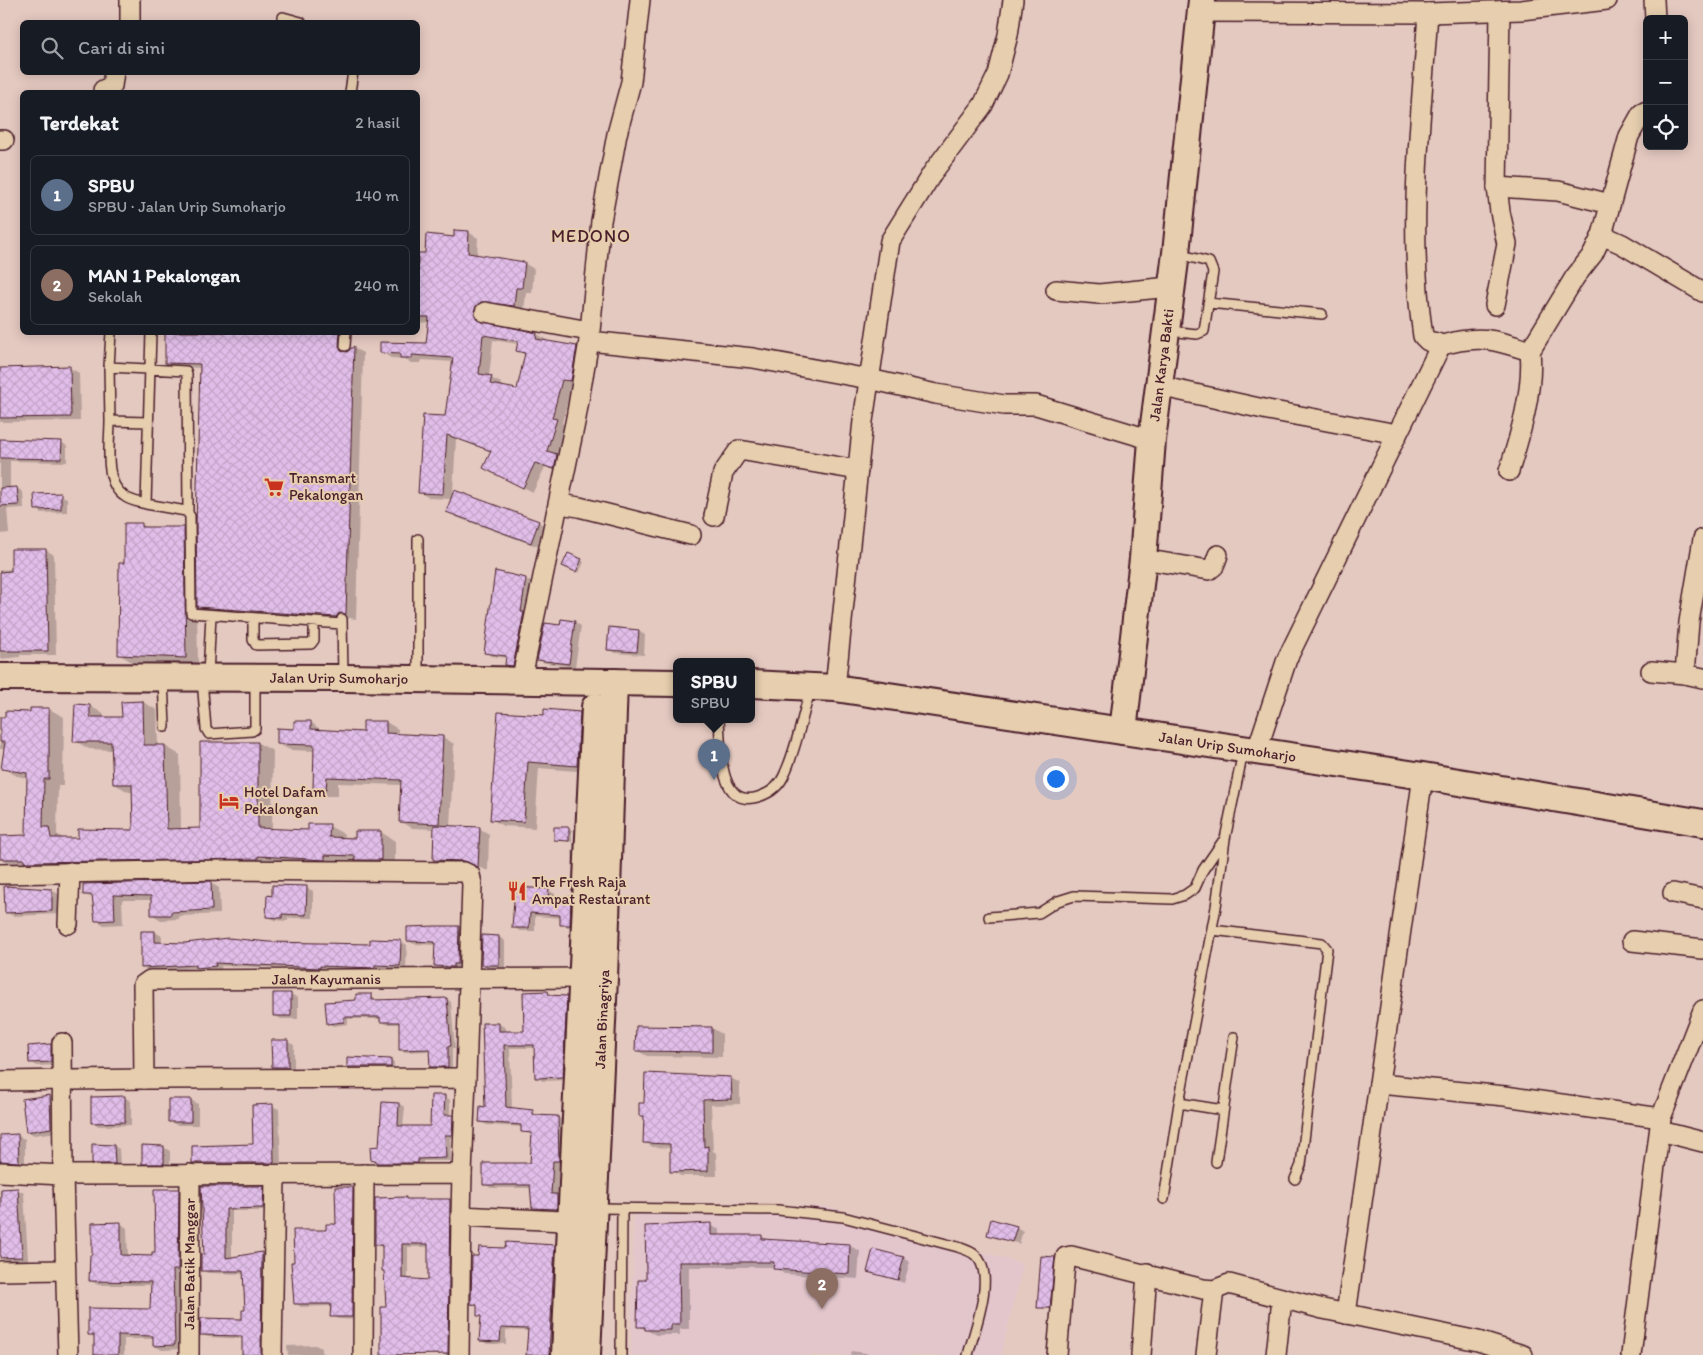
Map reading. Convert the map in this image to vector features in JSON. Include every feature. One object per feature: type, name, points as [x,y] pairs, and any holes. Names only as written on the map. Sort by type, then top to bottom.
[{"type":"main road","name":"Jalan Karya Bakti","points":[[1122,731],[1143,559],[1152,440],[1170,287],[1176,253],[1201,6]]},
{"type":"main road","name":"Jalan Urip Sumoharjo","points":[[0,677],[164,679],[344,678],[673,684]]},
{"type":"main road","name":"Jalan Binagriya","points":[[587,1355],[590,1213],[587,1100],[594,978],[605,683]]},
{"type":"main road","name":"Jalan Urip Sumoharjo","points":[[755,684],[823,687],[1250,749],[1703,823]]},
{"type":"main road","name":"Jalan Binagriya","points":[[565,1355],[590,1213]]},
{"type":"street","points":[[130,0],[130,20]]},
{"type":"street","points":[[521,682],[549,542],[560,504],[589,336],[601,221],[617,134],[631,82],[640,0]]},
{"type":"street","points":[[823,687],[858,470],[869,379],[890,241],[933,172],[983,106],[998,74],[1008,35],[1013,0]]},
{"type":"street","points":[[1201,6],[1521,10],[1607,0]]},
{"type":"street","points":[[1654,0],[1655,15]]},
{"type":"street","points":[[1419,8],[1416,243],[1423,336],[1439,346]]},
{"type":"street","points":[[1495,305],[1507,244],[1500,212],[1498,187],[1500,10]]},
{"type":"street","points":[[102,90],[112,86],[114,75]]},
{"type":"street","points":[[1509,471],[1520,434],[1532,366],[1530,352],[1575,277],[1593,254],[1602,235],[1630,136],[1636,128],[1639,117],[1643,114]]},
{"type":"street","points":[[1498,187],[1558,192],[1610,204]]},
{"type":"street","points":[[1602,235],[1622,244],[1703,292]]},
{"type":"street","points":[[1056,290],[1099,294],[1170,287]]},
{"type":"street","points":[[485,312],[589,336],[752,358],[869,379],[936,394],[1004,405],[1036,406],[1152,440]]},
{"type":"street","points":[[1439,346],[1463,338],[1478,338],[1499,341],[1530,352]]},
{"type":"street","points":[[1250,749],[1287,659],[1437,354],[1439,346]]},
{"type":"street","points":[[1159,386],[1268,410],[1397,434]]},
{"type":"street","points":[[714,516],[723,473],[739,450],[858,470]]},
{"type":"street","points":[[560,504],[691,535]]},
{"type":"street","points":[[1651,671],[1694,676],[1689,622],[1703,539]]},
{"type":"street","points":[[1143,559],[1210,570],[1214,566],[1218,555]]},
{"type":"street","points":[[1346,1314],[1423,776]]},
{"type":"street","points":[[0,874],[224,870],[464,872],[470,875],[472,884],[462,1174],[460,1355]]},
{"type":"street","points":[[68,924],[70,872]]},
{"type":"street","points":[[1673,893],[1703,899]]},
{"type":"street","points":[[1632,940],[1703,949]]},
{"type":"street","name":"Jalan Kayumanis","points":[[144,1079],[143,985],[150,980],[594,978]]},
{"type":"street","points":[[1631,1355],[1660,1125],[1703,1010]]},
{"type":"street","points":[[62,1043],[62,1175],[68,1355]]},
{"type":"street","points":[[0,1082],[144,1079],[466,1078]]},
{"type":"street","points":[[1380,1084],[1505,1096],[1660,1125],[1703,1142]]},
{"type":"street","points":[[0,1172],[62,1175],[190,1174],[274,1176],[462,1174]]},
{"type":"street","name":"Jalan Batik Manggar","points":[[189,1355],[190,1174]]},
{"type":"street","points":[[363,1355],[364,1174]]},
{"type":"street","points":[[272,1355],[274,1176]]},
{"type":"street","points":[[461,1216],[590,1213]]},
{"type":"street","points":[[1057,1355],[1066,1257],[1077,1256],[1202,1289],[1214,1290],[1229,1284],[1346,1314],[1478,1341],[1523,1355]]},
{"type":"street","points":[[0,1271],[65,1270]]},
{"type":"street","points":[[1141,1355],[1147,1273]]},
{"type":"street","points":[[1206,1355],[1214,1290]]},
{"type":"street","points":[[1276,1355],[1282,1299]]},
{"type":"lane","points":[[283,17],[294,20]]},
{"type":"lane","points":[[350,90],[353,75]]},
{"type":"lane","points":[[1166,330],[1202,333],[1204,331],[1208,303],[1212,266],[1209,262],[1176,253]]},
{"type":"lane","points":[[1208,303],[1322,314]]},
{"type":"lane","points":[[110,335],[111,479],[116,490],[125,498],[188,513]]},
{"type":"lane","points":[[146,504],[151,335]]},
{"type":"lane","points":[[345,346],[346,335]]},
{"type":"lane","points":[[109,367],[186,371],[191,613],[211,616],[314,622],[342,621],[344,678]]},
{"type":"lane","points":[[110,421],[148,422]]},
{"type":"lane","points":[[418,538],[418,680]]},
{"type":"lane","points":[[211,616],[205,679],[206,729],[209,734],[252,731],[254,729],[255,679]]},
{"type":"lane","points":[[253,618],[253,640],[256,645],[311,644],[314,640],[314,622]]},
{"type":"lane","points":[[164,679],[166,727]]},
{"type":"lane","points":[[719,723],[724,773],[731,791],[740,798],[752,799],[767,795],[776,788],[785,774],[823,687]]},
{"type":"lane","points":[[1164,1200],[1179,1103],[1212,930],[1224,839],[1250,749]]},
{"type":"lane","points":[[989,917],[1039,913],[1058,901],[1074,896],[1172,900],[1185,895],[1194,888],[1203,870],[1224,839]]},
{"type":"lane","points":[[1212,930],[1322,943],[1326,949],[1301,1165],[1295,1179]]},
{"type":"lane","points":[[1216,1162],[1234,1037]]},
{"type":"lane","points":[[1179,1103],[1223,1110]]},
{"type":"lane","points":[[590,1213],[622,1209],[778,1210],[843,1217],[958,1247],[975,1254],[984,1270],[986,1283],[968,1355]]},
{"type":"lane","points":[[621,1355],[622,1209]]},
{"type":"shaded area","points":[[634,1203],[829,1207],[1023,1264],[1001,1355],[631,1355]]},
{"type":"building","points":[[454,230],[469,231],[468,253],[525,262],[522,288],[516,288],[514,306],[481,302],[474,310],[477,320],[537,333],[536,339],[577,346],[571,381],[562,380],[552,418],[557,419],[547,451],[557,454],[554,469],[535,463],[523,488],[483,468],[491,451],[447,435],[443,494],[418,493],[423,415],[445,416],[453,358],[412,355],[412,358],[400,358],[400,354],[380,353],[380,342],[426,343],[429,317],[420,317],[420,253],[425,253],[426,234],[454,237]],"holes":[[[483,335],[518,341],[516,351],[525,353],[517,389],[490,384],[492,376],[479,374]]]},
{"type":"building","name":"Transmart Pekalongan","points":[[165,335],[340,335],[339,346],[341,351],[347,352],[354,346],[346,614],[339,613],[336,617],[197,607],[196,527],[200,364],[165,363]]},
{"type":"building","points":[[70,366],[71,417],[0,418],[0,368]]},
{"type":"building","points":[[0,439],[62,441],[61,459],[0,458]]},
{"type":"building","points":[[17,487],[19,505],[0,506],[0,488]]},
{"type":"building","points":[[454,490],[539,521],[531,543],[446,512]]},
{"type":"building","points":[[61,493],[61,509],[35,510],[34,494]]},
{"type":"building","points":[[124,523],[142,523],[142,527],[184,527],[186,658],[118,655],[119,563],[124,563]]},
{"type":"building","points":[[11,549],[46,549],[48,651],[0,651],[0,572],[11,571]]},
{"type":"building","points":[[568,553],[582,559],[576,572],[562,566]]},
{"type":"building","points":[[495,571],[526,578],[521,612],[524,612],[513,666],[505,665],[506,656],[484,653]]},
{"type":"building","points":[[561,619],[575,621],[569,664],[537,660],[545,623],[560,625]]},
{"type":"building","points":[[609,627],[639,630],[637,652],[607,650]]},
{"type":"building","points":[[143,701],[144,745],[165,745],[167,829],[200,828],[200,742],[258,742],[258,828],[308,830],[308,824],[330,824],[329,837],[355,838],[355,831],[381,831],[381,860],[355,860],[355,856],[325,855],[325,860],[258,856],[258,859],[24,862],[24,859],[0,859],[0,836],[26,835],[27,773],[1,769],[5,742],[0,742],[0,717],[5,717],[5,711],[30,712],[30,708],[49,708],[49,779],[44,779],[43,827],[49,827],[51,838],[78,838],[78,829],[133,830],[132,784],[113,784],[111,742],[73,742],[75,704],[90,705],[90,717],[122,717],[121,702]]},
{"type":"building","points":[[544,709],[580,712],[577,766],[528,762],[524,822],[490,820],[498,712],[544,715]]},
{"type":"building","points":[[294,721],[311,721],[311,729],[363,732],[363,721],[386,721],[386,733],[443,736],[439,824],[399,822],[401,780],[327,777],[326,790],[313,790],[314,745],[277,744],[277,728],[294,729]]},
{"type":"building","points":[[434,825],[480,827],[478,867],[465,861],[433,860]]},
{"type":"building","points":[[554,827],[569,827],[569,841],[554,840]]},
{"type":"building","points":[[211,881],[212,910],[171,912],[171,915],[151,915],[151,896],[114,895],[115,920],[95,921],[92,895],[83,895],[83,884]]},
{"type":"building","points":[[272,885],[307,886],[306,915],[282,914],[282,918],[266,917],[267,895],[272,896]]},
{"type":"building","points":[[4,886],[52,889],[52,911],[5,913]]},
{"type":"building","points":[[515,887],[549,889],[548,896],[571,897],[570,925],[560,925],[560,915],[530,913],[529,928],[512,928]]},
{"type":"building","points":[[459,926],[458,964],[454,964],[454,967],[434,966],[435,942],[407,941],[407,927]]},
{"type":"building","points":[[141,931],[155,931],[155,942],[185,943],[228,938],[269,942],[370,944],[370,939],[401,940],[400,966],[375,965],[375,968],[320,966],[320,968],[215,963],[216,966],[196,968],[196,965],[141,968]]},
{"type":"building","points":[[482,935],[499,936],[499,965],[481,965]]},
{"type":"building","points":[[548,991],[549,995],[567,996],[563,1077],[535,1078],[534,1045],[504,1045],[506,1107],[533,1110],[533,1115],[558,1116],[559,1161],[553,1161],[551,1194],[557,1194],[557,1209],[532,1208],[530,1185],[483,1185],[483,1163],[530,1163],[532,1133],[521,1132],[521,1125],[479,1122],[480,1106],[485,1107],[482,1023],[499,1023],[499,1031],[524,1031],[523,992]]},
{"type":"building","points":[[273,993],[291,993],[291,1016],[273,1016]]},
{"type":"building","points":[[356,994],[372,994],[372,1000],[447,998],[451,1046],[448,1046],[448,1067],[430,1067],[429,1049],[399,1050],[399,1022],[380,1022],[380,1017],[344,1017],[344,1022],[327,1024],[325,1002],[356,1000]]},
{"type":"building","points":[[636,1026],[712,1027],[712,1052],[635,1051]]},
{"type":"building","points":[[271,1040],[288,1040],[288,1067],[272,1067]]},
{"type":"building","points":[[51,1044],[51,1062],[29,1063],[28,1046]]},
{"type":"building","points":[[347,1057],[391,1059],[391,1067],[347,1067]]},
{"type":"building","points":[[645,1073],[731,1077],[732,1099],[703,1100],[704,1147],[708,1146],[708,1171],[670,1172],[670,1144],[643,1143],[644,1116],[639,1116],[639,1103],[644,1103]]},
{"type":"building","points":[[50,1095],[51,1128],[26,1132],[22,1099]]},
{"type":"building","points":[[431,1095],[445,1095],[444,1115],[453,1115],[452,1135],[445,1135],[446,1158],[418,1159],[418,1163],[376,1163],[376,1160],[371,1161],[370,1147],[379,1146],[382,1102],[399,1103],[398,1126],[430,1126]]},
{"type":"building","points":[[125,1096],[125,1122],[91,1123],[91,1097]]},
{"type":"building","points":[[168,1099],[191,1099],[191,1122],[168,1122]]},
{"type":"building","points":[[273,1104],[274,1163],[192,1163],[192,1146],[253,1144],[252,1105]]},
{"type":"building","points":[[18,1134],[19,1162],[0,1161],[0,1135]]},
{"type":"building","points":[[92,1144],[114,1145],[115,1164],[92,1164]]},
{"type":"building","points":[[142,1145],[164,1146],[164,1164],[142,1164]]},
{"type":"building","points":[[201,1186],[264,1186],[263,1208],[226,1209],[226,1258],[262,1252],[261,1355],[242,1355],[242,1336],[200,1335],[201,1318],[242,1319],[242,1310],[245,1310],[243,1271],[201,1271],[201,1254],[204,1254]]},
{"type":"building","points":[[335,1187],[353,1187],[352,1317],[330,1317],[331,1304],[294,1304],[291,1262],[294,1262],[293,1230],[326,1230],[326,1224],[336,1224]]},
{"type":"building","points":[[18,1188],[22,1257],[0,1258],[1,1189]]},
{"type":"building","points":[[154,1189],[179,1189],[178,1270],[173,1270],[175,1345],[153,1346],[153,1336],[118,1335],[118,1355],[94,1355],[94,1335],[88,1335],[88,1308],[150,1309],[151,1282],[89,1281],[90,1255],[92,1255],[92,1223],[121,1222],[121,1255],[152,1256],[152,1252],[155,1252]]},
{"type":"building","points":[[375,1198],[450,1199],[448,1354],[381,1355],[381,1307],[386,1307],[384,1271],[382,1271],[382,1245],[375,1245]],"holes":[[[402,1244],[428,1244],[428,1280],[402,1278]]]},
{"type":"building","points":[[991,1219],[1017,1226],[1012,1242],[987,1235]]},
{"type":"building","points":[[711,1223],[711,1235],[762,1235],[762,1239],[850,1244],[849,1274],[773,1269],[774,1262],[679,1262],[680,1324],[671,1324],[671,1330],[645,1330],[645,1327],[637,1327],[638,1280],[646,1280],[645,1226]]},
{"type":"building","points":[[506,1242],[555,1245],[549,1355],[526,1355],[528,1329],[501,1328],[500,1342],[479,1341],[481,1316],[477,1316],[477,1305],[471,1304],[472,1256],[478,1256],[479,1247],[505,1248]]},
{"type":"building","points":[[873,1249],[904,1257],[898,1280],[867,1272]]},
{"type":"building","points":[[1041,1256],[1055,1257],[1050,1308],[1037,1308]]},
{"type":"place","name":"Transmart Pekalongan","points":[[274,487]]},
{"type":"place","name":"SPBU","points":[[714,780]]},
{"type":"place","name":"Hotel Dafam Pekalongan","points":[[229,801]]},
{"type":"place","name":"The Fresh Raja Ampat Restaurant","points":[[517,891]]},
{"type":"place","name":"MAN 1 Pekalongan","points":[[822,1309]]},
{"type":"district","name":"MEDONO","points":[[591,236]]}]
